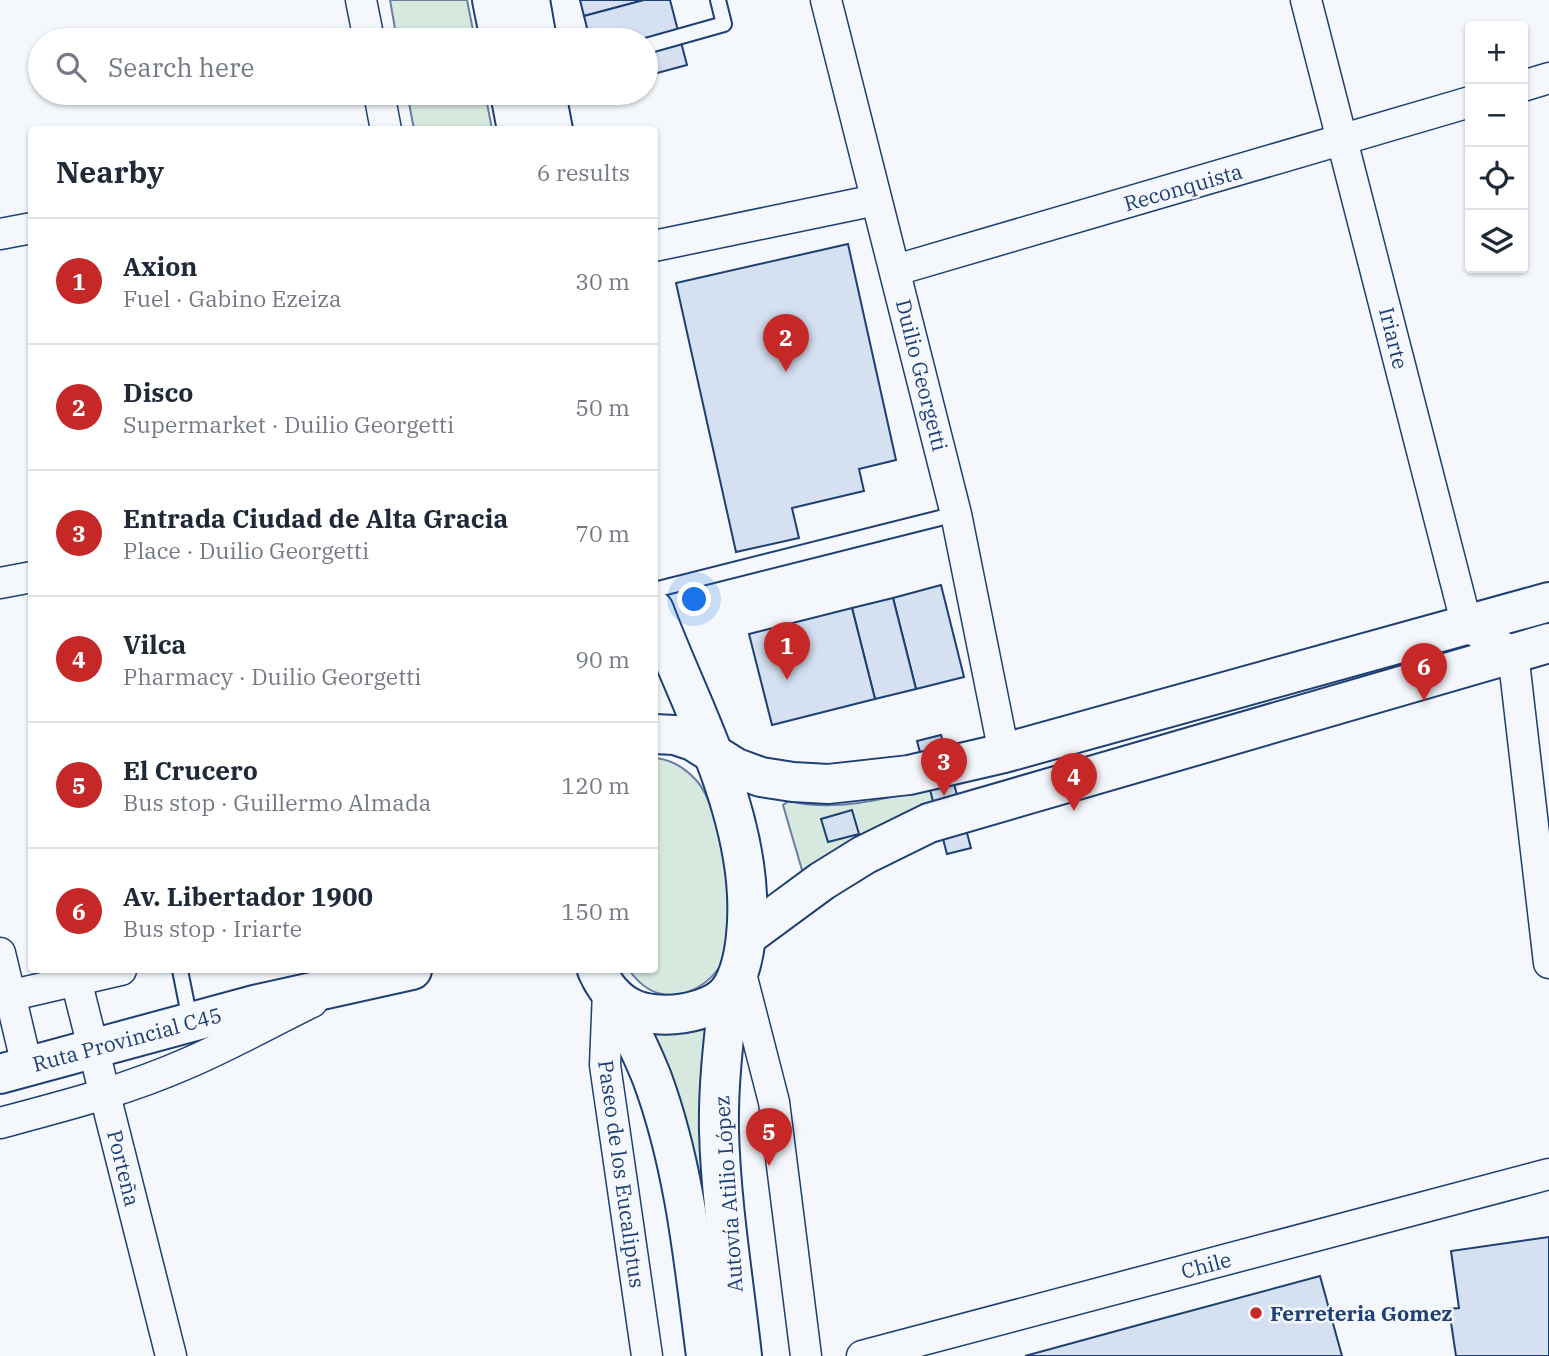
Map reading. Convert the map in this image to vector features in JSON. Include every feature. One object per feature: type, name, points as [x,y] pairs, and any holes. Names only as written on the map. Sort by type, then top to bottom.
[{"type":"main road","points":[[492,0],[498,28]]},
{"type":"main road","points":[[530,0],[535,28]]},
{"type":"main road","points":[[512,105],[516,126]]},
{"type":"main road","points":[[548,105],[552,126]]},
{"type":"main road","points":[[658,734],[676,735],[693,741],[723,762],[761,777],[828,784],[909,775],[1004,753],[1549,602]]},
{"type":"main road","name":"Autovía Atilio López","points":[[658,620],[712,753],[732,813],[746,880],[738,965],[720,1085],[719,1132],[742,1356]]},
{"type":"main road","points":[[600,982],[630,1008],[643,1012],[671,1015],[704,1007],[738,965],[822,881],[875,849],[929,822],[1549,643]]},
{"type":"main road","name":"Ruta Provincial C45","points":[[13,1070],[254,1005],[340,976],[376,973]]},
{"type":"main road","name":"Autovía Atilio López","points":[[600,982],[638,1043],[653,1080],[667,1127],[689,1220],[706,1356]]},
{"type":"street","points":[[361,0],[367,28]]},
{"type":"street","name":"Duilio Georgetti","points":[[827,0],[956,514],[1004,753]]},
{"type":"street","name":"Iriarte","points":[[1306,0],[1467,626]]},
{"type":"street","points":[[1528,84],[1549,78]]},
{"type":"street","name":"Reconquista","points":[[896,270],[1465,103]]},
{"type":"street","points":[[381,105],[385,126]]},
{"type":"street","points":[[658,245],[876,200]]},
{"type":"street","points":[[0,234],[28,229]]},
{"type":"street","points":[[0,583],[28,578]]},
{"type":"street","points":[[1467,626],[1513,653],[1549,963]]},
{"type":"street","points":[[0,953],[13,1070]]},
{"type":"street","points":[[738,965],[774,1102],[806,1356]]},
{"type":"street","points":[[5,997],[108,973]]},
{"type":"street","points":[[0,1123],[106,1095],[190,1063],[340,976]]},
{"type":"street","name":"Porteña","points":[[76,980],[171,1356]]},
{"type":"street","name":"Paseo de los Eucaliptus","points":[[600,982],[605,1065],[647,1356]]},
{"type":"street","name":"Chile","points":[[862,1356],[1549,1174]]},
{"type":"lane","points":[[658,43],[724,24],[718,0]]},
{"type":"lane","points":[[658,589],[956,514]]},
{"type":"lane","points":[[181,973],[191,1022]]},
{"type":"shaded area","points":[[390,0],[467,0],[473,28],[395,28]]},
{"type":"shaded area","points":[[409,105],[487,105],[491,126],[413,126]]},
{"type":"shaded area","points":[[658,759],[682,768],[696,780],[706,795],[721,842],[730,926],[721,965],[712,977],[700,986],[687,992],[666,995],[637,980],[631,973],[658,973]]},
{"type":"shaded area","points":[[953,783],[959,803],[812,871],[802,870],[783,805],[789,801],[850,804]]},
{"type":"shaded area","points":[[710,1027],[711,1230],[674,1089],[652,1029],[686,1033]]},
{"type":"building","points":[[580,0],[644,0],[584,16]]},
{"type":"building","points":[[644,0],[670,0],[687,65],[658,73],[658,28],[587,28],[584,16]]},
{"type":"building","points":[[848,244],[896,460],[859,469],[864,491],[792,508],[799,538],[736,552],[676,283]]},
{"type":"building","points":[[941,585],[964,677],[916,689],[893,598]]},
{"type":"building","points":[[893,598],[916,689],[875,699],[852,608]]},
{"type":"building","points":[[852,608],[875,699],[772,725],[749,634]]},
{"type":"building","points":[[941,735],[971,848],[947,854],[917,741]]},
{"type":"building","points":[[852,810],[859,834],[828,842],[821,819]]},
{"type":"building","points":[[1549,1237],[1549,1356],[1456,1356],[1449,1309],[1459,1308],[1451,1251]]},
{"type":"building","name":"Ferreteria Gomez","points":[[1320,1276],[1342,1356],[1025,1356],[1153,1321]]},
{"type":"place","name":"Disco","points":[[786,372]]},
{"type":"place","name":"Axion","points":[[787,680]]},
{"type":"place","name":"Av. Libertador 1900","points":[[1424,701]]},
{"type":"place","name":"Entrada Ciudad de Alta Gracia","points":[[944,796]]},
{"type":"place","name":"Vilca","points":[[1074,811]]},
{"type":"place","name":"El Crucero","points":[[769,1166]]},
{"type":"place","name":"Ferreteria Gomez","points":[[1256,1313]]}]
